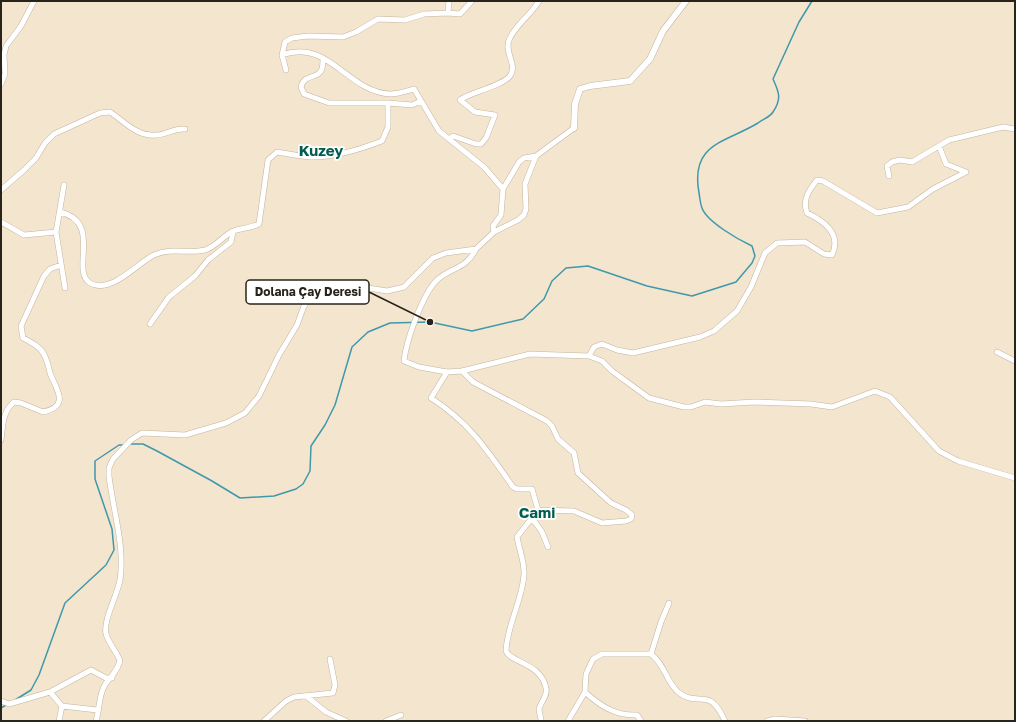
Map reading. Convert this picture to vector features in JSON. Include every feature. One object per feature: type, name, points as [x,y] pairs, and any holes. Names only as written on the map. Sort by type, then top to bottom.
[{"type":"street","points":[[1,84],[5,74],[4,55],[6,46],[21,26],[34,1]]},
{"type":"street","points":[[448,13],[450,1]]},
{"type":"street","points":[[286,70],[282,55],[285,42],[292,38],[308,36],[343,37],[356,32],[378,19],[406,20],[424,14],[460,14],[472,1]]},
{"type":"street","points":[[449,139],[453,136],[476,144],[481,144],[486,138],[495,115],[475,112],[460,100],[501,82],[510,76],[512,68],[507,52],[509,40],[539,1]]},
{"type":"street","points":[[494,232],[493,226],[501,216],[503,189],[519,162],[524,158],[536,156],[574,128],[575,104],[580,89],[590,86],[630,81],[650,59],[663,31],[686,1]]},
{"type":"street","points":[[282,55],[295,50],[317,54],[364,86],[390,94],[414,89],[439,131],[484,167],[503,189]]},
{"type":"street","points":[[323,58],[322,70],[320,73],[308,77],[302,82],[301,87],[304,94],[329,104],[388,103],[412,105],[421,101]]},
{"type":"street","points":[[60,212],[73,217],[84,236],[82,264],[84,274],[90,283],[97,285],[115,282],[126,276],[143,261],[155,255],[169,250],[204,250],[218,244],[233,232],[251,228],[259,224],[268,160],[277,152],[311,157],[331,155],[362,148],[382,141],[388,127],[388,103]]},
{"type":"street","points":[[1,190],[36,158],[45,143],[54,134],[100,113],[110,112],[129,128],[150,135],[157,136],[177,128],[185,129]]},
{"type":"street","points":[[889,176],[887,166],[892,162],[900,160],[912,162],[949,140],[1002,127],[1015,129]]},
{"type":"street","points":[[589,356],[594,347],[602,344],[617,350],[632,353],[700,337],[714,331],[737,311],[751,287],[765,253],[777,243],[805,242],[824,254],[832,256],[835,250],[831,230],[823,220],[807,213],[805,206],[806,198],[817,180],[878,213],[908,207],[932,189],[966,172],[946,164],[939,146]]},
{"type":"street","points":[[536,156],[525,184],[526,209],[524,214],[518,220],[494,232],[476,249],[471,259],[436,282],[419,308],[404,352],[404,361],[419,367],[447,372],[462,371],[530,354],[589,356],[602,361],[612,371],[649,398],[684,407],[691,407],[705,402],[721,404],[754,402],[811,404],[832,407],[875,392],[890,397],[939,451],[958,461],[1015,478]]},
{"type":"street","points":[[64,185],[56,232],[65,288]]},
{"type":"street","points":[[1,222],[24,236],[56,232]]},
{"type":"street","points":[[150,324],[169,297],[194,276],[208,260],[231,242],[233,232]]},
{"type":"street","points":[[96,721],[97,710],[106,684],[112,678],[120,661],[106,635],[106,627],[117,595],[120,578],[119,539],[109,468],[113,459],[124,447],[142,433],[185,435],[226,423],[245,413],[259,396],[279,355],[297,325],[304,306],[311,297],[358,288],[387,291],[397,290],[409,284],[424,266],[434,258],[446,253],[476,249]]},
{"type":"street","points":[[1,440],[5,413],[8,407],[14,402],[21,402],[44,412],[57,406],[60,401],[60,394],[51,374],[46,355],[40,348],[23,338],[21,326],[44,276],[50,269],[61,265]]},
{"type":"street","points":[[997,352],[1015,361]]},
{"type":"street","points":[[462,371],[473,382],[546,421],[552,426],[558,439],[574,453],[578,473],[611,502],[632,515],[631,519],[626,521],[602,523],[574,511],[538,510]]},
{"type":"street","points":[[447,372],[431,398],[451,411],[466,424],[513,487],[517,489],[532,489],[538,510]]},
{"type":"street","points":[[538,510],[527,522],[517,538],[524,572],[521,593],[513,618],[506,651],[511,658],[533,668],[546,687],[546,694],[539,709],[541,721]]},
{"type":"street","points":[[532,518],[542,532],[548,547]]},
{"type":"street","points":[[651,654],[669,602]]},
{"type":"street","points":[[568,721],[585,692],[586,674],[593,659],[602,654],[651,654],[660,661],[669,680],[678,691],[689,698],[705,698],[713,701],[719,708],[724,721]]},
{"type":"street","points":[[264,721],[286,701],[294,697],[306,696],[310,694],[331,694],[334,691],[330,659]]},
{"type":"street","points":[[5,702],[50,692],[91,670],[106,678],[112,678]]},
{"type":"street","points":[[50,692],[62,706],[97,710]]},
{"type":"street","points":[[585,692],[599,704],[616,713],[629,716],[637,715],[641,721]]},
{"type":"street","points":[[306,696],[326,712],[346,721]]},
{"type":"street","points":[[59,721],[62,706]]},
{"type":"street","points":[[386,721],[401,715]]},
{"type":"street","points":[[767,721],[775,719],[805,721]]},
{"type":"waterway","points":[[128,444],[143,444],[212,481],[240,498],[274,496],[296,489],[303,484],[310,471],[311,446],[325,425],[335,405],[352,347],[368,332],[390,323],[430,322],[472,331],[523,319],[544,299],[552,281],[566,268],[588,266],[647,286],[692,296],[736,282],[752,263],[755,256],[752,246],[739,240],[724,230],[705,213],[701,206],[699,193],[698,176],[700,164],[705,154],[713,147],[722,141],[746,130],[772,114],[779,99],[777,88],[773,79],[799,22],[812,1]]},
{"type":"waterway","points":[[15,700],[31,690],[39,675],[65,603],[106,565],[114,550],[112,529],[95,479],[95,461],[119,445],[124,445]]},
{"type":"waterway","points":[[1,708],[6,705]]},
{"type":"place","name":"Dolana Çay Deresi","points":[[430,322]]},
{"type":"district","name":"Kuzey","points":[[321,150]]},
{"type":"district","name":"Cami","points":[[537,512]]}]
